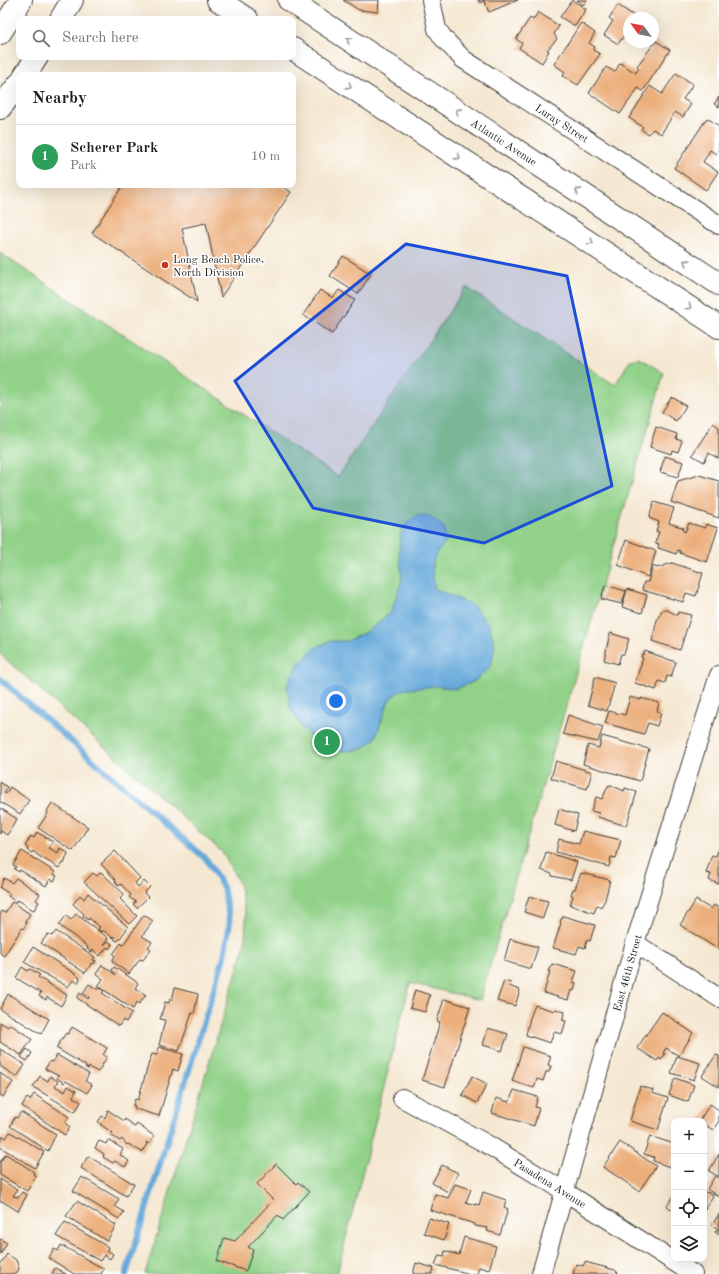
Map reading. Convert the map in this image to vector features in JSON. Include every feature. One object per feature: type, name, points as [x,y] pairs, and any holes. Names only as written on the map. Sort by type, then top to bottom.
[{"type":"main road","points":[[0,33],[21,0]]},
{"type":"main road","points":[[63,16],[72,0]]},
{"type":"main road","points":[[218,0],[242,16]]},
{"type":"main road","name":"Atlantic Avenue","points":[[288,0],[719,284]]},
{"type":"main road","points":[[296,51],[719,327]]},
{"type":"main road","points":[[27,72],[35,60]]},
{"type":"main road","points":[[0,108],[16,88]]},
{"type":"street","name":"Luray Street","points":[[431,0],[437,28],[444,39],[463,59],[719,225]]},
{"type":"street","name":"East 46th Street","points":[[541,1274],[635,943],[714,708],[719,675]]},
{"type":"street","points":[[635,943],[719,998]]},
{"type":"street","name":"Pasadena Avenue","points":[[402,1098],[485,1143],[564,1191],[693,1274]]},
{"type":"highlighted area","points":[[406,244],[567,276],[612,486],[484,543],[313,508],[235,381]]},
{"type":"green space","points":[[0,253],[338,477],[466,287],[615,385],[630,360],[639,358],[664,373],[480,1000],[410,983],[337,1274],[145,1274],[245,944],[246,916],[239,883],[222,852],[0,654]]},
{"type":"water","points":[[418,515],[430,517],[444,527],[446,542],[434,558],[433,564],[435,589],[473,605],[489,625],[495,646],[491,666],[475,681],[456,689],[435,686],[401,690],[389,700],[375,739],[363,749],[344,751],[324,747],[303,730],[290,707],[287,685],[298,664],[314,648],[330,641],[347,641],[368,631],[391,612],[402,579],[399,552],[401,532],[407,523]]},
{"type":"building","points":[[343,0],[379,0],[378,12],[359,10]]},
{"type":"building","points":[[478,0],[518,0],[489,12],[484,1],[480,3]]},
{"type":"building","points":[[572,0],[586,9],[575,26],[560,17]]},
{"type":"building","points":[[577,0],[587,0],[583,5]]},
{"type":"building","points":[[618,5],[628,12],[623,12],[623,37],[618,44],[604,35],[613,21],[609,18]]},
{"type":"building","points":[[538,12],[559,26],[554,34],[557,39],[547,50],[549,51],[542,63],[519,48],[522,43],[516,39],[530,18],[533,20]]},
{"type":"building","points":[[581,23],[595,33],[589,43],[595,47],[593,50],[600,54],[578,85],[563,76],[565,72],[554,64]]},
{"type":"building","points":[[659,43],[670,50],[643,91],[638,88],[620,114],[589,93],[606,67],[615,72],[620,63],[636,73],[639,68],[637,66],[651,48],[659,48]]},
{"type":"building","points":[[676,73],[693,84],[683,99],[691,104],[683,117],[675,112],[661,134],[653,129],[648,134],[641,129],[643,127],[629,118],[650,86],[662,94]]},
{"type":"building","points":[[719,97],[719,107],[714,104]]},
{"type":"building","points":[[707,118],[719,126],[719,149],[716,154],[710,150],[703,162],[718,172],[706,190],[674,168]]},
{"type":"building","name":"Long Beach Police, North Division","points":[[121,188],[285,188],[291,192],[221,297],[206,223],[182,228],[197,302],[92,233]]},
{"type":"building","points":[[343,256],[371,274],[358,294],[330,276]]},
{"type":"building","points":[[320,290],[333,298],[339,290],[355,300],[332,334],[303,315]]},
{"type":"building","points":[[672,397],[686,406],[676,421],[662,412]]},
{"type":"building","points":[[713,423],[719,427],[719,459],[709,453],[704,462],[692,455]]},
{"type":"building","points":[[656,427],[677,434],[676,439],[682,441],[678,452],[672,450],[671,454],[650,447]]},
{"type":"building","points":[[665,456],[683,462],[678,477],[660,472]]},
{"type":"building","points":[[699,475],[719,481],[719,518],[671,502],[678,481]]},
{"type":"building","points":[[654,502],[674,508],[669,523],[684,528],[683,531],[685,532],[689,523],[705,528],[706,524],[718,528],[707,562],[680,553],[678,550],[676,554],[658,548],[659,544],[655,543],[659,532],[656,531],[659,522],[649,518]]},
{"type":"building","points":[[626,540],[656,551],[648,577],[618,565]]},
{"type":"building","points":[[672,563],[703,573],[696,596],[686,593],[683,602],[642,590],[644,582],[648,582],[653,566],[657,568]]},
{"type":"building","points":[[605,585],[626,591],[622,604],[601,599]]},
{"type":"building","points":[[627,589],[647,595],[642,613],[622,607]]},
{"type":"building","points":[[665,609],[677,615],[678,612],[691,615],[680,650],[652,641],[657,620],[662,610]]},
{"type":"building","points":[[610,633],[629,639],[624,654],[621,654],[618,664],[604,660]]},
{"type":"building","points":[[645,651],[676,662],[671,677],[667,676],[665,683],[659,681],[656,690],[635,683],[643,658],[641,657]]},
{"type":"building","points":[[595,677],[615,683],[607,711],[588,705]]},
{"type":"building","points":[[630,697],[641,700],[641,698],[659,703],[657,712],[661,713],[657,726],[648,723],[644,734],[605,723],[609,711],[625,715]]},
{"type":"building","points":[[568,715],[603,727],[598,742],[563,734]]},
{"type":"building","points":[[602,736],[649,749],[640,781],[583,764],[588,745],[599,748]]},
{"type":"building","points":[[556,761],[592,772],[587,789],[551,778]]},
{"type":"building","points":[[0,782],[7,787],[4,793],[6,794],[10,787],[29,800],[20,814],[0,802]]},
{"type":"building","points":[[611,785],[624,791],[625,788],[637,792],[626,826],[598,817],[599,813],[591,811],[596,797],[602,799],[608,786]]},
{"type":"building","points":[[52,803],[88,827],[73,851],[38,828],[48,813],[47,811]]},
{"type":"building","points":[[0,808],[17,819],[7,835],[1,831],[0,834]]},
{"type":"building","points":[[559,809],[578,815],[574,831],[555,825]]},
{"type":"building","points":[[583,831],[621,840],[616,858],[611,857],[609,867],[556,852],[559,839],[579,844]]},
{"type":"building","points":[[37,832],[53,842],[49,848],[58,853],[60,848],[68,853],[64,864],[62,863],[59,868],[33,851],[32,853],[27,850],[28,848],[25,846],[31,836],[34,838]]},
{"type":"building","points":[[719,848],[719,884],[709,880],[711,874],[706,873],[712,855],[716,856]]},
{"type":"building","points":[[22,851],[55,872],[54,874],[57,876],[54,881],[50,879],[46,886],[20,870],[19,872],[14,869],[16,867],[13,865]]},
{"type":"building","points":[[115,851],[140,878],[135,883],[138,887],[144,881],[150,887],[144,893],[148,897],[137,908],[133,904],[136,902],[129,897],[131,895],[121,884],[119,886],[115,881],[116,880],[101,864]]},
{"type":"building","points":[[546,852],[577,862],[571,880],[552,876],[552,874],[541,870]]},
{"type":"building","points":[[101,872],[124,894],[120,899],[137,916],[129,924],[84,882],[93,873],[97,876]]},
{"type":"building","points":[[581,873],[610,880],[605,900],[601,907],[597,905],[594,913],[570,905],[573,896],[571,895],[573,889],[575,889]]},
{"type":"building","points":[[4,878],[12,883],[16,878],[40,894],[36,900],[39,902],[34,910],[25,906],[26,905],[18,900],[16,902],[8,896],[10,894],[0,888]]},
{"type":"building","points":[[88,893],[128,927],[119,940],[117,941],[114,939],[116,937],[114,936],[113,938],[103,930],[101,932],[98,929],[100,927],[89,918],[88,920],[83,916],[84,914],[73,904],[80,895],[84,899]]},
{"type":"building","points":[[529,896],[548,901],[543,918],[524,912]]},
{"type":"building","points":[[696,900],[711,909],[714,905],[719,908],[719,950],[680,925]]},
{"type":"building","points":[[12,902],[30,914],[25,922],[27,923],[23,929],[22,928],[4,956],[0,953],[0,915],[2,911],[5,913]]},
{"type":"building","points":[[76,914],[108,938],[104,945],[108,941],[112,944],[109,949],[107,947],[100,956],[93,950],[91,952],[87,949],[88,947],[59,925],[66,916],[71,920]]},
{"type":"building","points":[[144,915],[153,921],[142,936],[152,942],[148,947],[151,949],[143,960],[140,959],[129,974],[112,961],[115,956],[113,954],[121,943],[123,945]]},
{"type":"building","points":[[563,916],[595,925],[590,941],[587,940],[585,948],[579,946],[576,954],[553,948]]},
{"type":"building","points":[[56,931],[95,957],[93,960],[96,961],[94,964],[92,963],[85,973],[41,943],[48,934],[52,936]]},
{"type":"building","points":[[510,939],[538,947],[531,969],[504,961]]},
{"type":"building","points":[[33,947],[74,973],[80,978],[78,983],[73,980],[68,987],[24,962]]},
{"type":"building","points":[[552,964],[577,971],[573,982],[576,983],[574,991],[571,990],[568,1000],[544,993],[550,971],[548,971]]},
{"type":"building","points":[[102,965],[116,975],[112,970],[114,967],[138,983],[135,988],[146,995],[139,1004],[137,1002],[133,1009],[98,986],[103,979],[96,974]]},
{"type":"building","points":[[22,967],[28,971],[30,969],[40,975],[38,977],[67,995],[61,1006],[47,997],[46,1000],[39,996],[41,993],[16,978]]},
{"type":"building","points":[[504,981],[511,983],[509,986],[520,990],[515,1006],[497,1001]]},
{"type":"building","points":[[89,984],[98,990],[100,988],[104,991],[102,993],[132,1013],[126,1022],[123,1020],[119,1026],[77,998],[80,993],[88,999],[89,997],[83,993]]},
{"type":"building","points":[[175,988],[198,994],[194,1014],[192,1013],[179,1051],[159,1045],[165,1020],[160,1019],[165,1002],[169,1003],[170,999],[172,1000]]},
{"type":"building","points":[[415,990],[430,995],[425,1012],[410,1008]]},
{"type":"building","points":[[8,994],[49,1019],[41,1034],[0,1009]]},
{"type":"building","points":[[444,999],[470,1007],[445,1087],[422,1080],[440,1022],[437,1021]]},
{"type":"building","points":[[535,1005],[554,1011],[555,1009],[565,1012],[562,1020],[566,1021],[562,1034],[554,1032],[550,1043],[526,1035]]},
{"type":"building","points":[[662,1012],[693,1033],[679,1056],[666,1048],[663,1053],[665,1054],[661,1060],[659,1058],[657,1061],[637,1048]]},
{"type":"building","points":[[0,1022],[8,1027],[10,1024],[32,1039],[21,1055],[0,1042]]},
{"type":"building","points":[[72,1027],[107,1048],[103,1055],[107,1057],[98,1072],[89,1067],[88,1069],[85,1067],[86,1066],[56,1048]]},
{"type":"building","points":[[488,1028],[508,1034],[502,1051],[483,1045]]},
{"type":"building","points":[[159,1047],[183,1054],[178,1071],[173,1069],[159,1116],[135,1109],[135,1106],[133,1106],[135,1099],[138,1100],[152,1054],[157,1055]]},
{"type":"building","points":[[523,1047],[551,1056],[548,1065],[551,1066],[549,1072],[546,1072],[543,1081],[537,1079],[534,1088],[512,1081]]},
{"type":"building","points":[[0,1049],[25,1065],[17,1077],[0,1066]]},
{"type":"building","points":[[27,1049],[32,1053],[27,1061],[21,1057]]},
{"type":"building","points":[[57,1055],[89,1074],[85,1081],[92,1085],[87,1093],[66,1081],[64,1083],[57,1078],[59,1076],[45,1069],[50,1061],[53,1062]]},
{"type":"building","points":[[716,1055],[719,1056],[719,1087],[702,1076]]},
{"type":"building","points":[[677,1056],[700,1063],[694,1080],[671,1073]]},
{"type":"building","points":[[0,1073],[13,1082],[3,1097],[0,1095]]},
{"type":"building","points":[[40,1076],[48,1081],[50,1076],[58,1081],[55,1086],[65,1092],[68,1086],[76,1091],[73,1097],[81,1102],[75,1112],[33,1087]]},
{"type":"building","points":[[472,1076],[487,1084],[477,1103],[462,1095]]},
{"type":"building","points":[[675,1078],[694,1085],[688,1102],[669,1095]]},
{"type":"building","points":[[640,1086],[653,1090],[652,1093],[668,1098],[658,1130],[630,1121]]},
{"type":"building","points":[[514,1090],[538,1097],[535,1107],[539,1108],[534,1126],[492,1113],[496,1098],[509,1102]]},
{"type":"building","points":[[34,1094],[69,1117],[65,1123],[70,1127],[65,1135],[22,1106],[27,1098],[30,1100]]},
{"type":"building","points":[[710,1104],[719,1110],[719,1121],[713,1130],[707,1126],[707,1118],[701,1118]]},
{"type":"building","points":[[108,1110],[124,1121],[125,1119],[135,1127],[137,1124],[154,1136],[149,1144],[146,1142],[147,1144],[142,1152],[128,1144],[127,1145],[122,1139],[120,1141],[111,1135],[113,1133],[98,1122],[102,1116],[105,1118]]},
{"type":"building","points":[[21,1112],[56,1134],[48,1151],[10,1126],[15,1117],[17,1118]]},
{"type":"building","points":[[10,1132],[44,1152],[35,1168],[0,1147],[0,1141],[3,1136],[6,1138]]},
{"type":"building","points":[[650,1136],[671,1143],[670,1167],[653,1161],[654,1157],[644,1154]]},
{"type":"building","points":[[108,1140],[123,1149],[120,1155],[129,1161],[125,1167],[115,1161],[113,1163],[103,1157],[104,1154],[95,1148],[99,1141],[106,1144]]},
{"type":"building","points":[[620,1142],[656,1166],[639,1191],[603,1167]]},
{"type":"building","points":[[6,1154],[34,1172],[33,1174],[36,1176],[27,1191],[0,1175],[0,1162]]},
{"type":"building","points":[[719,1154],[719,1177],[709,1171]]},
{"type":"building","points":[[88,1156],[134,1184],[126,1196],[81,1168]]},
{"type":"building","points":[[276,1164],[296,1184],[298,1182],[309,1192],[283,1220],[278,1215],[248,1247],[253,1250],[246,1271],[217,1261],[224,1238],[235,1241],[273,1200],[257,1184]]},
{"type":"building","points":[[442,1165],[458,1173],[448,1192],[432,1183]]},
{"type":"building","points":[[715,1176],[719,1179],[719,1197],[707,1189]]},
{"type":"building","points":[[82,1177],[119,1199],[115,1206],[124,1212],[119,1219],[73,1191]]},
{"type":"building","points":[[0,1179],[17,1190],[13,1196],[19,1197],[22,1192],[27,1195],[18,1211],[2,1201],[0,1202]]},
{"type":"building","points":[[455,1184],[471,1189],[466,1202],[475,1205],[479,1205],[483,1192],[506,1200],[504,1207],[508,1209],[500,1235],[487,1231],[488,1228],[475,1226],[475,1224],[430,1210],[435,1194],[448,1198]]},
{"type":"building","points":[[708,1192],[713,1196],[707,1205],[707,1193]]},
{"type":"building","points":[[671,1200],[671,1209],[667,1206]]},
{"type":"building","points":[[77,1201],[116,1225],[107,1241],[66,1216]]},
{"type":"building","points":[[719,1214],[719,1235],[715,1232],[718,1229],[712,1225]]},
{"type":"building","points":[[429,1218],[449,1224],[444,1240],[424,1233]]},
{"type":"building","points":[[65,1222],[108,1247],[107,1250],[113,1254],[110,1259],[104,1255],[100,1261],[56,1236]]},
{"type":"building","points":[[464,1237],[496,1246],[489,1270],[479,1267],[477,1274],[471,1274],[435,1265],[439,1255],[444,1256],[445,1251],[459,1255]]},
{"type":"building","points":[[0,1239],[7,1243],[0,1255]]},
{"type":"building","points":[[61,1245],[104,1269],[101,1274],[74,1274],[49,1258],[54,1249],[58,1251]]},
{"type":"building","points":[[7,1254],[16,1260],[19,1269],[16,1274],[0,1274],[0,1265]]},
{"type":"building","points":[[585,1262],[615,1270],[619,1274],[573,1274],[576,1264],[583,1266]]},
{"type":"building","points":[[416,1263],[434,1268],[432,1274],[413,1274]]},
{"type":"building","points":[[55,1268],[66,1274],[52,1274]]},
{"type":"waterway","points":[[0,679],[207,860],[223,887],[230,922],[224,957],[126,1274]]},
{"type":"place","name":"Long Beach Police, North Division","points":[[165,265]]},
{"type":"place","name":"Scherer Park","points":[[327,742]]}]
